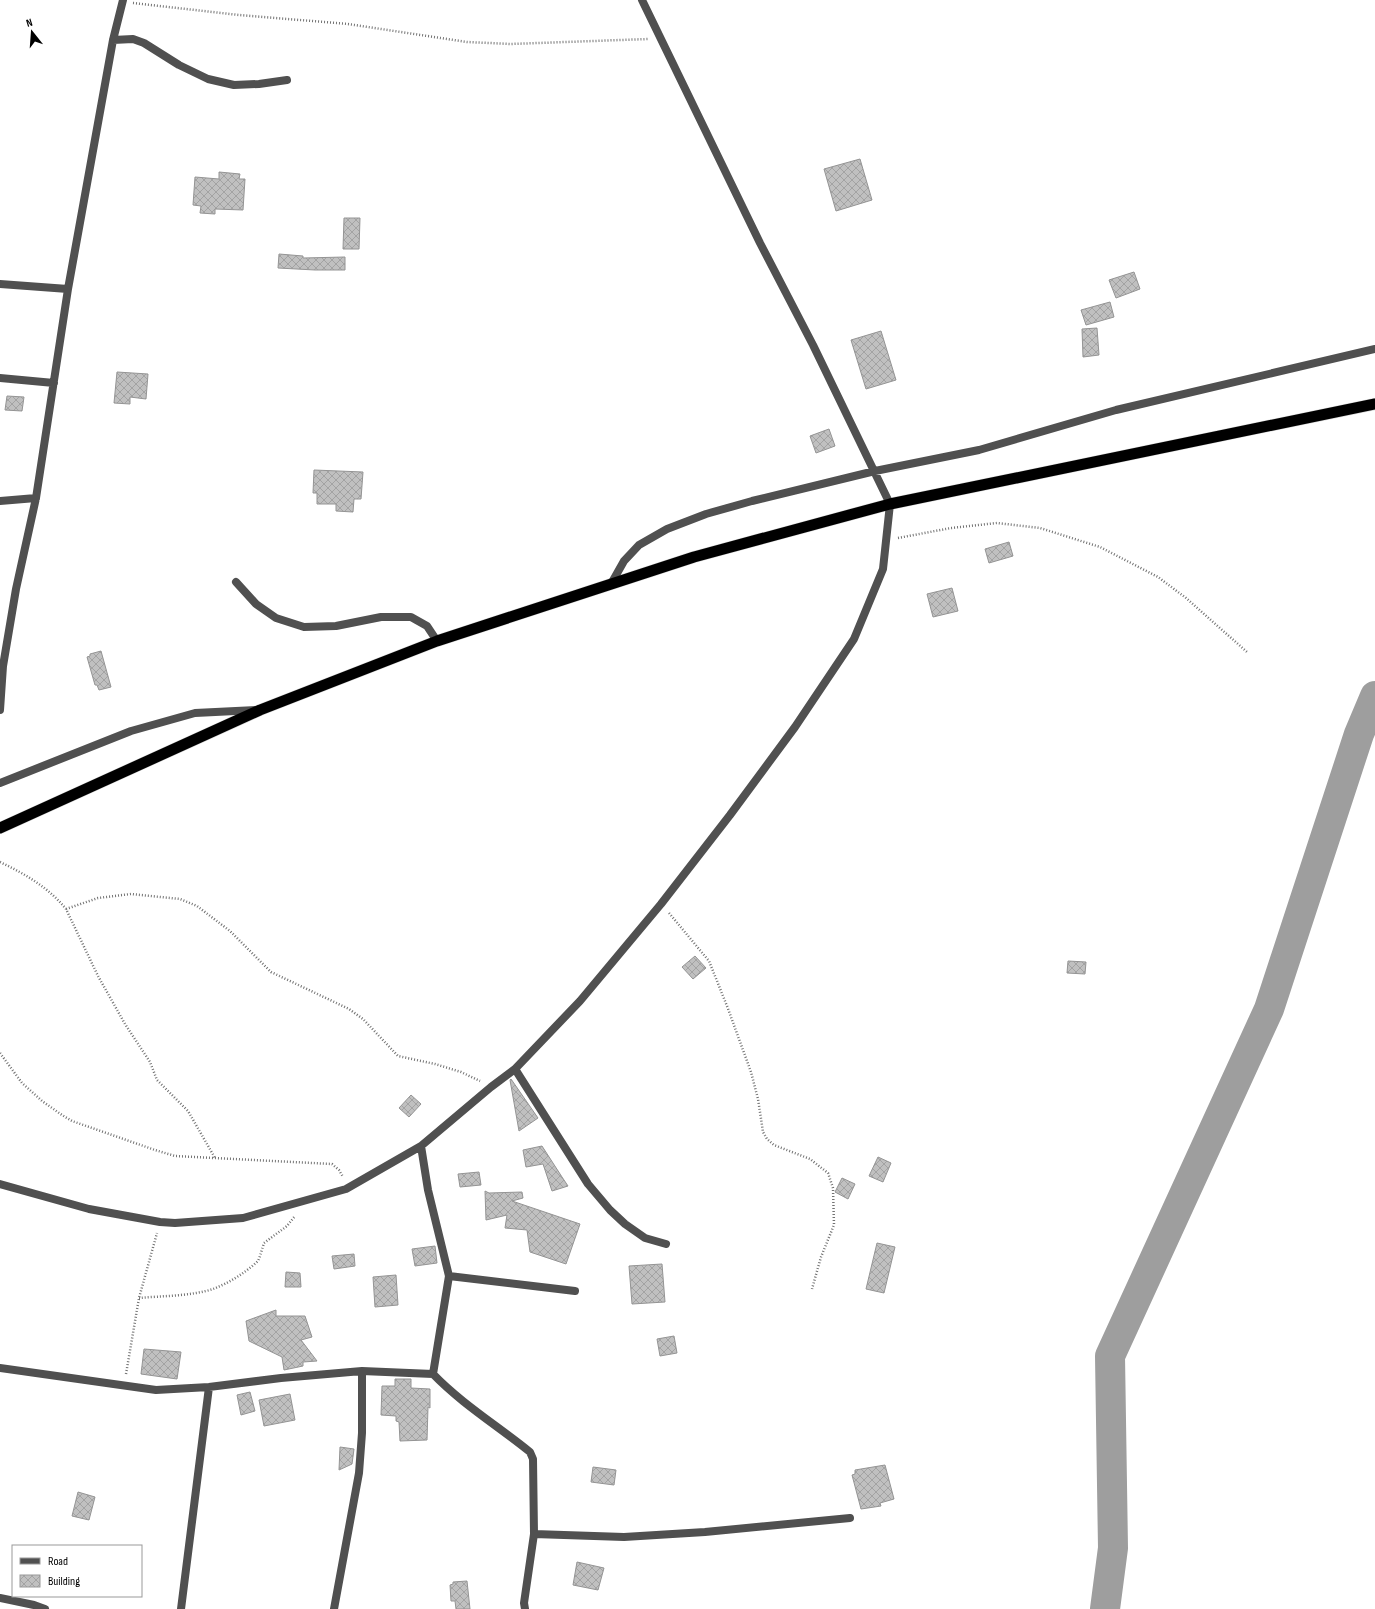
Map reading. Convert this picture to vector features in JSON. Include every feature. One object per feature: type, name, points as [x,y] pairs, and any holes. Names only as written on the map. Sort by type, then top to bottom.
[{"type":"highway","points":[[0,828],[260,710],[437,641],[694,557],[890,504],[1375,404]]},
{"type":"street","points":[[0,1184],[89,1209],[160,1222],[175,1223],[243,1218],[346,1189],[421,1146],[491,1087],[515,1069],[580,1001],[661,904],[730,815],[795,727],[854,639],[882,569],[890,504],[875,470],[760,243],[642,0]]},
{"type":"street","points":[[0,710],[4,666],[16,589],[36,498],[68,288],[113,40],[123,1]]},
{"type":"street","points":[[113,40],[134,39],[144,43],[179,65],[208,79],[234,85],[259,84],[287,80]]},
{"type":"street","points":[[0,284],[68,288]]},
{"type":"street","points":[[611,584],[624,561],[639,545],[667,529],[706,514],[875,470],[979,450],[1116,410],[1375,349]]},
{"type":"street","points":[[0,378],[54,382]]},
{"type":"street","points":[[0,502],[36,498]]},
{"type":"street","points":[[236,582],[256,604],[276,618],[304,627],[336,626],[381,617],[411,617],[427,626],[437,641]]},
{"type":"street","points":[[0,783],[131,730],[195,713],[260,710]]},
{"type":"street","points":[[515,1069],[588,1184],[610,1210],[625,1224],[645,1238],[666,1244]]},
{"type":"street","points":[[421,1146],[428,1190],[449,1276],[433,1374]]},
{"type":"street","points":[[449,1276],[575,1291]]},
{"type":"street","points":[[0,1368],[156,1390],[209,1387],[281,1378],[362,1371],[433,1374],[474,1411],[530,1452],[533,1464],[534,1534],[524,1603],[525,1609]]},
{"type":"street","points":[[334,1609],[359,1473],[362,1433],[362,1371]]},
{"type":"street","points":[[181,1609],[209,1387]]},
{"type":"street","points":[[534,1534],[624,1537],[705,1532],[850,1518]]},
{"type":"street","points":[[0,1598],[16,1600],[45,1609]]},
{"type":"path","points":[[123,1],[239,15],[348,24],[467,42],[511,44],[661,38]]},
{"type":"path","points":[[886,541],[951,528],[997,523],[1040,528],[1100,547],[1158,578],[1186,598],[1247,652]]},
{"type":"path","points":[[0,862],[38,882],[59,900],[66,909],[102,982],[125,1024],[150,1062],[157,1080],[188,1111],[215,1158]]},
{"type":"path","points":[[66,909],[98,898],[131,894],[180,899],[197,906],[230,931],[271,972],[349,1010],[363,1020],[398,1056],[435,1064],[461,1072],[491,1087]]},
{"type":"path","points":[[661,904],[709,961],[751,1072],[758,1099],[763,1132],[767,1139],[774,1145],[810,1158],[828,1173],[833,1188],[834,1225],[821,1257],[812,1289]]},
{"type":"path","points":[[0,1053],[22,1083],[42,1101],[72,1121],[175,1156],[332,1164],[339,1170],[346,1189]]},
{"type":"path","points":[[139,1298],[197,1292],[212,1289],[229,1282],[258,1261],[264,1243],[291,1222],[303,1202]]},
{"type":"path","points":[[123,1386],[139,1298],[160,1222]]},
{"type":"building","points":[[860,159],[872,200],[836,211],[824,169]]},
{"type":"building","points":[[219,172],[240,174],[239,179],[245,179],[243,210],[215,209],[215,214],[200,213],[201,206],[193,205],[195,177],[219,179]]},
{"type":"building","points":[[344,218],[360,218],[359,249],[343,249]]},
{"type":"building","points":[[279,254],[303,256],[303,258],[345,257],[345,270],[278,268]]},
{"type":"building","points":[[1134,272],[1140,289],[1116,298],[1109,280]]},
{"type":"building","points":[[1110,302],[1114,317],[1086,325],[1081,310]]},
{"type":"building","points":[[1097,328],[1099,355],[1083,357],[1082,329]]},
{"type":"building","points":[[881,331],[896,380],[866,389],[851,340]]},
{"type":"building","points":[[117,372],[148,374],[146,399],[130,397],[130,404],[114,403]]},
{"type":"building","points":[[7,396],[24,397],[22,411],[5,410]]},
{"type":"building","points":[[829,429],[835,446],[816,453],[810,436]]},
{"type":"building","points":[[314,470],[363,472],[361,499],[354,499],[353,512],[336,511],[336,504],[317,504],[317,493],[313,493]]},
{"type":"building","points":[[1009,542],[1013,556],[989,563],[985,549]]},
{"type":"building","points":[[952,588],[958,611],[933,617],[927,594]]},
{"type":"building","points":[[101,651],[111,687],[99,690],[97,685],[95,685],[87,657],[90,656],[90,654]]},
{"type":"building","points":[[695,956],[706,968],[693,979],[682,967]]},
{"type":"building","points":[[1068,961],[1086,962],[1085,974],[1067,973]]},
{"type":"building","points":[[511,1079],[538,1118],[519,1131],[510,1080]]},
{"type":"building","points":[[411,1095],[421,1104],[409,1117],[399,1108]]},
{"type":"building","points":[[542,1146],[568,1186],[552,1191],[543,1164],[526,1167],[523,1150]]},
{"type":"building","points":[[878,1157],[891,1163],[883,1182],[869,1176]]},
{"type":"building","points":[[479,1172],[481,1185],[460,1187],[458,1174]]},
{"type":"building","points":[[842,1178],[855,1184],[848,1199],[835,1192]]},
{"type":"building","points":[[485,1191],[489,1193],[522,1192],[523,1198],[512,1201],[580,1224],[566,1264],[530,1252],[527,1230],[505,1228],[507,1215],[486,1220]]},
{"type":"building","points":[[877,1243],[895,1247],[884,1293],[866,1289]]},
{"type":"building","points":[[435,1246],[437,1263],[415,1266],[412,1249]]},
{"type":"building","points":[[354,1254],[355,1266],[334,1269],[332,1256]]},
{"type":"building","points":[[662,1264],[665,1302],[632,1304],[629,1266]]},
{"type":"building","points":[[286,1272],[300,1273],[301,1287],[285,1287]]},
{"type":"building","points":[[396,1275],[398,1305],[375,1307],[373,1277]]},
{"type":"building","points":[[276,1310],[276,1316],[305,1316],[312,1337],[301,1340],[317,1361],[303,1362],[303,1366],[284,1370],[282,1357],[249,1341],[246,1321]]},
{"type":"building","points":[[674,1336],[677,1353],[660,1356],[657,1339]]},
{"type":"building","points":[[144,1349],[181,1352],[177,1379],[141,1374]]},
{"type":"building","points":[[395,1379],[411,1379],[411,1388],[430,1389],[427,1440],[400,1441],[399,1422],[396,1421],[396,1416],[381,1415],[382,1386],[395,1386]]},
{"type":"building","points":[[250,1392],[255,1411],[241,1415],[237,1395]]},
{"type":"building","points":[[290,1394],[295,1420],[264,1426],[259,1400]]},
{"type":"building","points":[[340,1447],[354,1449],[352,1464],[339,1470]]},
{"type":"building","points":[[885,1465],[894,1499],[880,1503],[881,1506],[861,1509],[852,1475],[855,1474],[855,1470]]},
{"type":"building","points":[[593,1467],[616,1470],[614,1485],[591,1482]]},
{"type":"building","points":[[78,1492],[95,1497],[89,1520],[72,1516]]},
{"type":"building","points":[[577,1562],[604,1568],[598,1590],[573,1585]]},
{"type":"building","points":[[467,1581],[470,1609],[456,1609],[455,1601],[451,1601],[450,1585],[453,1584],[453,1582]]},
{"type":"waterway","points":[[1105,1609],[1113,1548],[1110,1356],[1269,1009],[1359,734],[1375,696]]}]
